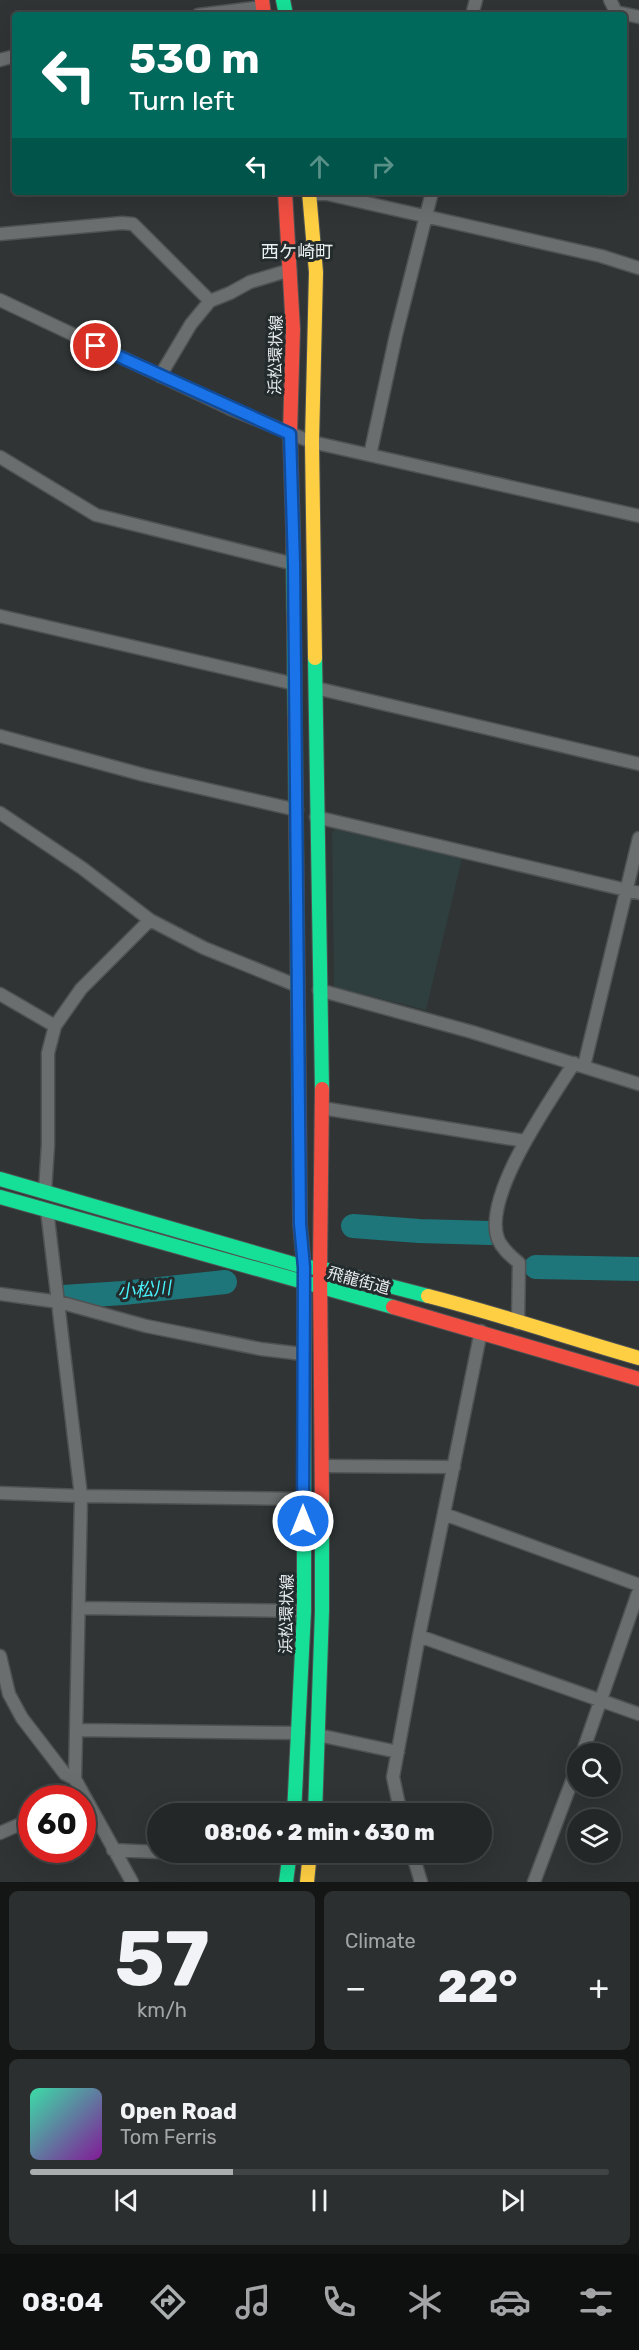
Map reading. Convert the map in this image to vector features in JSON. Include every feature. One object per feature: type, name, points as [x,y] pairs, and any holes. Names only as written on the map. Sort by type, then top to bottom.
[{"type":"main road","name":"浜松環状線","points":[[285,195],[293,329],[290,434],[294,564],[300,1224],[304,1267],[302,1283],[304,1611],[295,1803]]},
{"type":"main road","points":[[309,195],[316,272],[312,442],[322,1108],[320,1268],[322,1611],[315,1803]]},
{"type":"main road","name":"飛龍街道","points":[[0,1179],[304,1267],[320,1268],[482,1310],[518,1323],[639,1358]]},
{"type":"main road","name":"飛龍街道","points":[[0,1197],[480,1331],[639,1379]]},
{"type":"main road","points":[[286,1882],[289,1863]]},
{"type":"main road","points":[[307,1882],[309,1863]]},
{"type":"street","points":[[222,12],[263,7]]},
{"type":"street","points":[[331,195],[601,256],[639,268]]},
{"type":"street","points":[[370,454],[396,335],[431,195]]},
{"type":"street","points":[[0,234],[123,223],[134,224],[210,301]]},
{"type":"street","points":[[160,376],[190,324],[210,301],[250,282],[290,270]]},
{"type":"street","points":[[0,300],[160,376],[312,442],[639,516]]},
{"type":"street","points":[[0,457],[96,515],[294,564]]},
{"type":"street","points":[[0,616],[295,684]]},
{"type":"street","points":[[316,688],[639,764]]},
{"type":"street","points":[[0,736],[144,775],[297,810]]},
{"type":"street","points":[[0,813],[82,868],[150,920],[204,948],[298,986]]},
{"type":"street","points":[[316,817],[639,893]]},
{"type":"street","points":[[518,1323],[519,1263],[503,1248],[497,1237],[496,1224],[501,1192],[525,1141],[579,1064],[639,838]]},
{"type":"street","points":[[45,1191],[48,1145],[46,1100],[48,1053],[55,1026],[81,989],[150,920]]},
{"type":"street","points":[[319,990],[377,1004],[639,1084]]},
{"type":"street","points":[[0,994],[55,1026]]},
{"type":"street","points":[[322,1108],[525,1141]]},
{"type":"street","points":[[47,1210],[81,1496],[76,1785]]},
{"type":"street","points":[[0,1294],[59,1302],[146,1326],[261,1349],[303,1354]]},
{"type":"street","points":[[399,1803],[393,1777],[480,1331]]},
{"type":"street","points":[[322,1466],[454,1467]]},
{"type":"street","points":[[0,1493],[303,1499]]},
{"type":"street","points":[[444,1514],[639,1586]]},
{"type":"street","points":[[586,1743],[639,1590]]},
{"type":"street","points":[[79,1608],[304,1611]]},
{"type":"street","points":[[419,1636],[639,1714]]},
{"type":"street","points":[[0,1656],[9,1694],[22,1718],[65,1774],[75,1779]]},
{"type":"street","points":[[77,1730],[299,1733]]},
{"type":"street","points":[[318,1735],[398,1752]]},
{"type":"street","points":[[534,1882],[567,1794]]},
{"type":"street","points":[[96,1823],[132,1882]]},
{"type":"street","points":[[0,1833],[18,1825]]},
{"type":"street","points":[[113,1850],[147,1852]]},
{"type":"street","points":[[415,1863],[421,1882]]},
{"type":"shaded area","points":[[335,829],[462,858],[426,1010],[334,987],[332,833]]},
{"type":"waterway","name":"小松川","points":[[353,1226],[490,1233]]},
{"type":"waterway","name":"小松川","points":[[536,1267],[639,1269]]},
{"type":"waterway","name":"小松川","points":[[63,1297],[225,1282]]},
{"type":"traffic: fast","points":[[283,0],[285,12]]},
{"type":"traffic: fast","points":[[293,529],[299,1101]]},
{"type":"traffic: fast","points":[[315,658],[322,1089]]},
{"type":"traffic: fast","points":[[0,1179],[304,1267],[320,1268],[428,1296]]},
{"type":"traffic: fast","points":[[0,1197],[393,1307]]},
{"type":"traffic: fast","points":[[295,1803],[304,1611],[304,1405]]},
{"type":"traffic: fast","points":[[315,1803],[322,1611],[322,1500]]},
{"type":"traffic: fast","points":[[286,1882],[289,1863]]},
{"type":"traffic: slow","points":[[309,195],[316,272],[312,442],[315,658]]},
{"type":"traffic: slow","points":[[428,1296],[639,1358]]},
{"type":"traffic: slow","points":[[307,1882],[309,1863]]},
{"type":"traffic: jam","points":[[262,0],[264,12]]},
{"type":"traffic: jam","points":[[285,195],[293,329],[290,434],[293,529]]},
{"type":"traffic: jam","points":[[322,1089],[320,1268],[322,1500]]},
{"type":"traffic: jam","points":[[299,1101],[300,1224],[304,1267],[304,1405]]},
{"type":"traffic: jam","points":[[393,1307],[639,1379]]},
{"type":"district","name":"西ケ崎町","points":[[297,252]]},
{"type":"route","points":[[96,346],[290,434],[294,564],[300,1224],[304,1267],[302,1283],[303,1521]]}]
